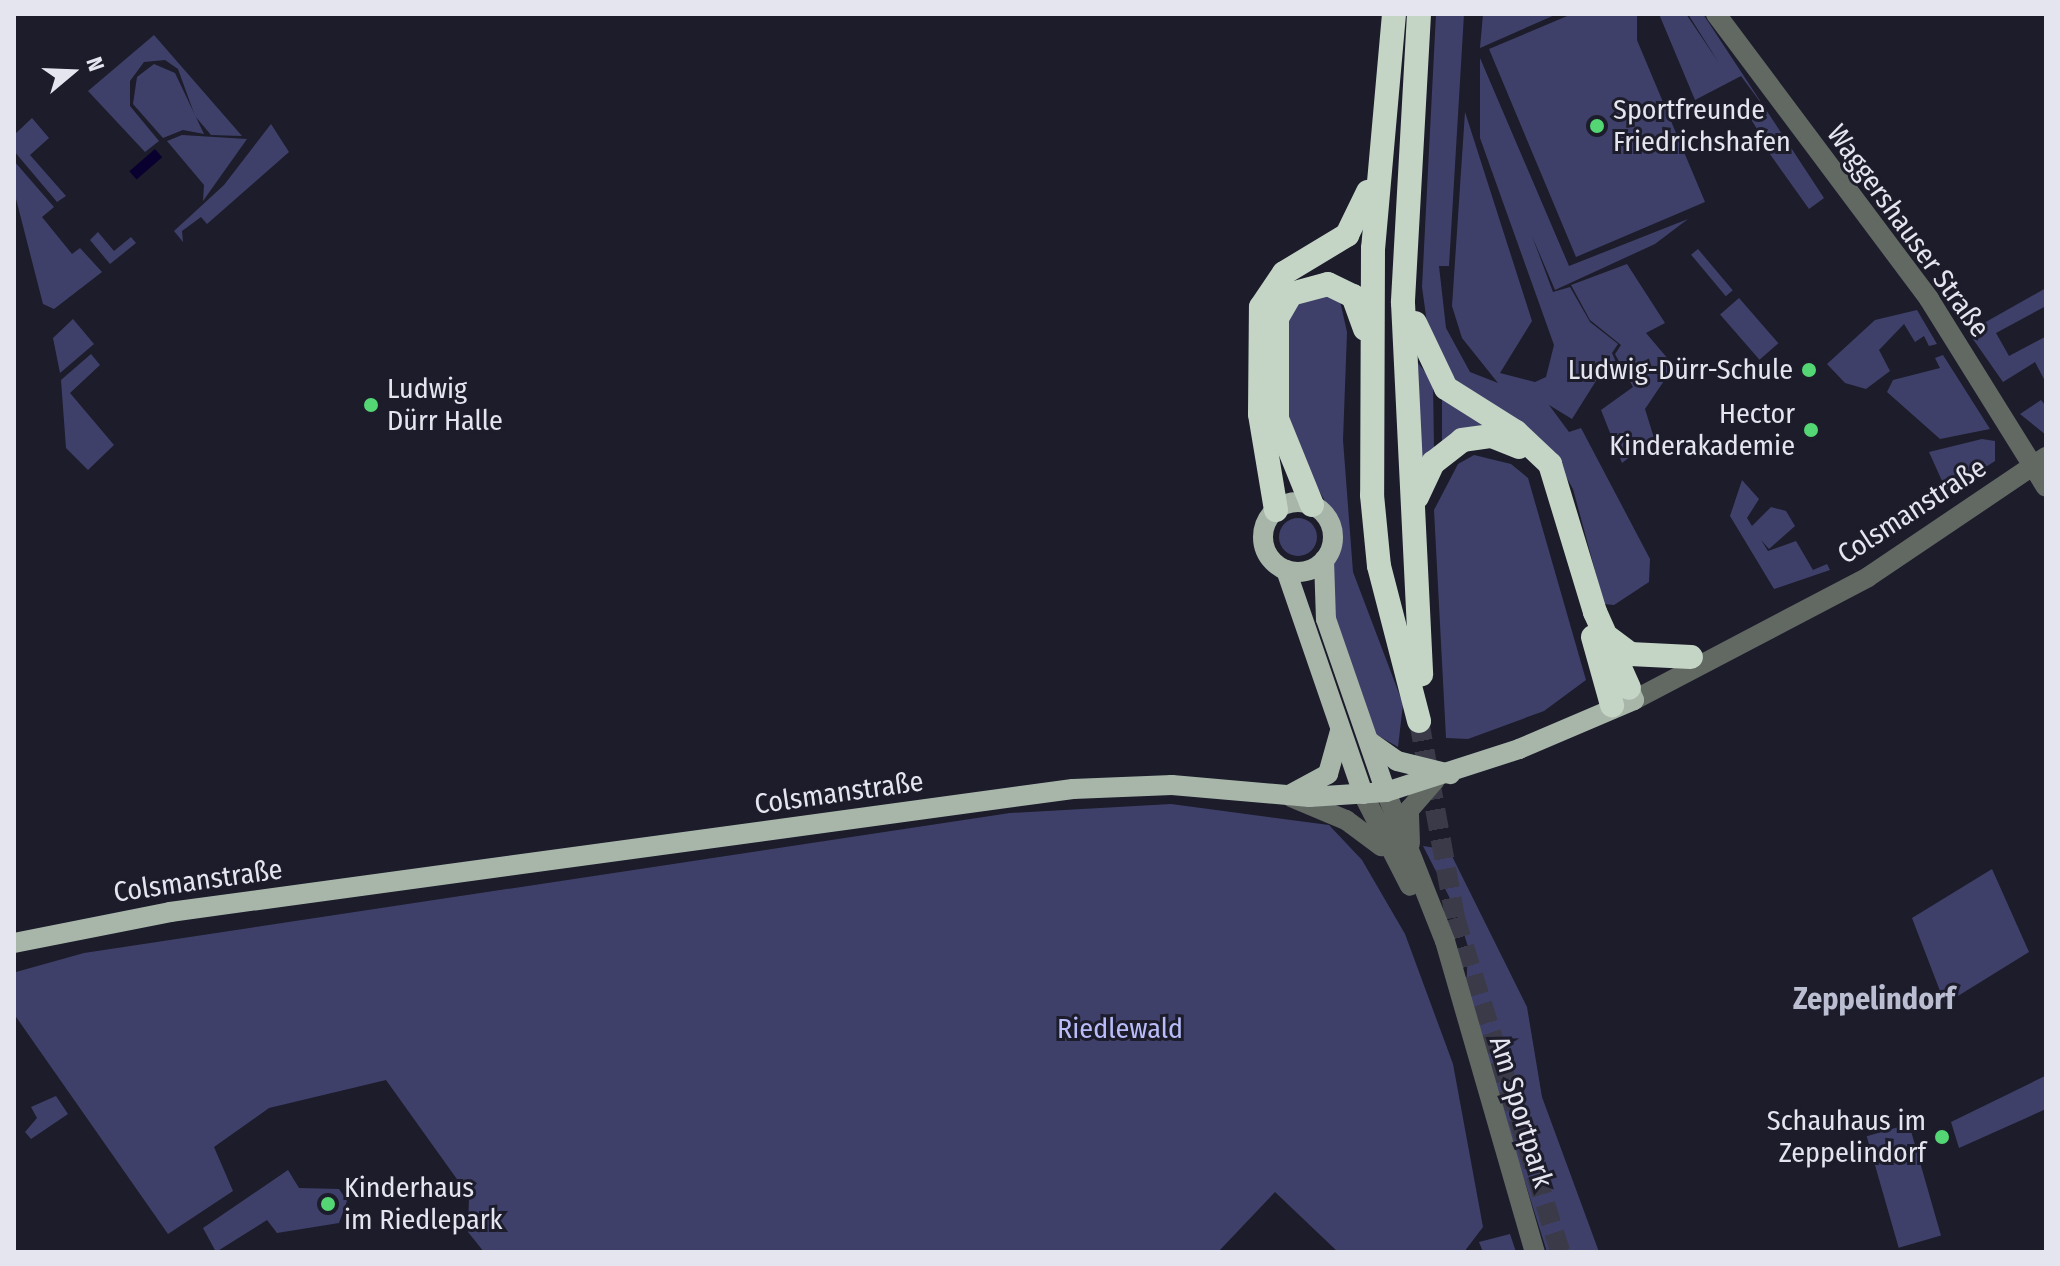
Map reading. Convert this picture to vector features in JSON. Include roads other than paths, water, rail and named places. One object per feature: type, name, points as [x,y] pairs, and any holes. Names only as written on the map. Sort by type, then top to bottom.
[{"type":"highway","points":[[1371,387],[1382,123],[1394,14]]},
{"type":"highway","points":[[1312,505],[1277,419],[1274,338],[1291,294],[1328,284],[1353,296],[1364,317],[1371,387],[1376,549],[1419,721],[1403,280],[1419,14]]},
{"type":"highway","points":[[1276,510],[1260,414],[1261,307],[1284,273],[1318,253],[1359,220],[1382,123]]},
{"type":"highway","points":[[1403,280],[1418,337],[1446,388],[1538,450],[1560,482],[1602,630],[1625,698]]},
{"type":"highway","points":[[1413,519],[1425,475],[1449,447],[1492,436],[1527,453],[1558,505],[1625,698]]},
{"type":"highway","points":[[1602,630],[1630,654],[1691,657]]},
{"type":"main road","points":[[1363,794],[1286,570],[1263,543],[1276,510],[1312,505],[1331,525],[1320,595],[1363,736],[1386,792]]},
{"type":"main road","points":[[1286,570],[1307,571],[1324,560]]},
{"type":"main road","name":"Colsmanstraße","points":[[14,943],[63,932],[1073,789],[1172,785],[1287,795],[1386,792],[1445,777],[1625,698]]},
{"type":"main road","points":[[1287,795],[1328,774],[1341,725]]},
{"type":"main road","points":[[1363,736],[1397,761],[1445,777]]},
{"type":"main road","name":"Colsmanstraße","points":[[14,957],[63,932]]},
{"type":"street","name":"Waggershauser Straße","points":[[1716,14],[1929,299],[2039,461],[2046,487]]},
{"type":"street","name":"Colsmanstraße","points":[[1625,698],[1821,601],[2039,461]]},
{"type":"street","name":"Colsmanstraße","points":[[1625,698],[1691,657],[1821,601]]},
{"type":"street","points":[[1410,859],[1409,810],[1445,777]]},
{"type":"street","name":"Am Sportpark","points":[[1386,792],[1410,859],[1438,919],[1535,1252]]},
{"type":"street","name":"Am Sportpark","points":[[1363,794],[1389,853],[1424,907],[1456,987]]},
{"type":"street","points":[[1287,795],[1346,820],[1389,853]]},
{"type":"tunnel","points":[[1419,721],[1455,918],[1560,1252]]},
{"type":"place","name":"Sportfreunde Friedrichshafen","points":[[1597,126]]},
{"type":"place","name":"Ludwig-Dürr-Schule","points":[[1809,370]]},
{"type":"place","name":"Ludwig Dürr Halle","points":[[371,405]]},
{"type":"place","name":"Hector Kinderakademie","points":[[1811,430]]},
{"type":"place","name":"Schauhaus im Zeppelindorf","points":[[1942,1137]]},
{"type":"place","name":"Kinderhaus im Riedlepark","points":[[328,1204]]},
{"type":"district","name":"Zeppelindorf","points":[[1874,999]]},
{"type":"park label","name":"Riedlewald","points":[[1120,1029]]}]
